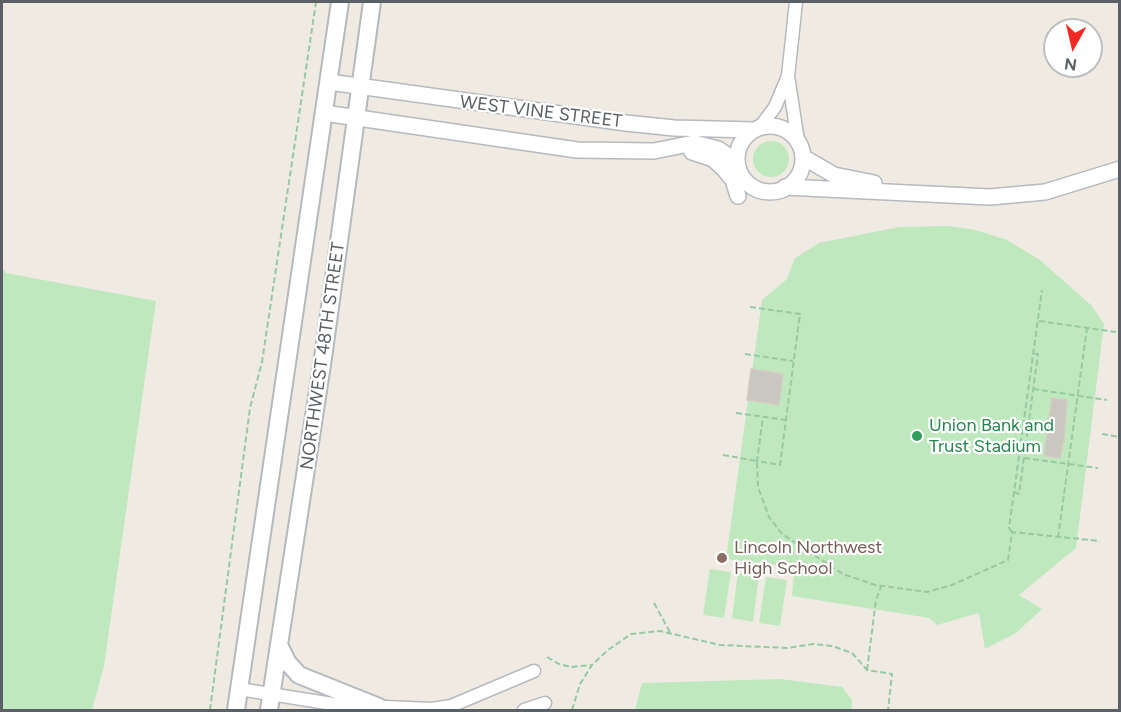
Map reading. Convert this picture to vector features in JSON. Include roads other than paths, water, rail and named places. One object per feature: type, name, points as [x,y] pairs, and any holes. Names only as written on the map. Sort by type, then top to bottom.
[{"type":"main road","name":"NORTHWEST 48TH STREET","points":[[236,711],[340,2]]},
{"type":"main road","name":"NORTHWEST 48TH STREET","points":[[270,703],[323,358],[372,2]]},
{"type":"main road","points":[[279,645],[288,663],[299,675],[379,707]]},
{"type":"street","points":[[788,76],[775,107],[740,143],[737,162],[741,175],[756,188],[775,191],[785,187],[798,175],[803,157],[798,141],[788,76],[796,2]]},
{"type":"street","name":"WEST VINE STREET","points":[[329,82],[662,127],[757,128]]},
{"type":"street","name":"WEST VINE STREET","points":[[324,113],[577,150],[615,152],[671,149],[694,143],[718,149],[737,162]]},
{"type":"street","points":[[757,128],[781,128],[798,141]]},
{"type":"street","points":[[671,149],[701,153],[713,159],[733,180],[738,195]]},
{"type":"street","points":[[803,157],[834,175],[858,182],[1045,192]]},
{"type":"street","points":[[785,187],[990,197],[1045,192],[1094,179],[1119,169]]},
{"type":"street","points":[[239,689],[270,703],[423,709],[451,706],[534,671]]},
{"type":"street","points":[[524,711],[545,703]]},
{"type":"place","name":"Union Bank and Trust Stadium","points":[[917,436]]},
{"type":"place","name":"Lincoln Northwest High School","points":[[722,558]]}]
